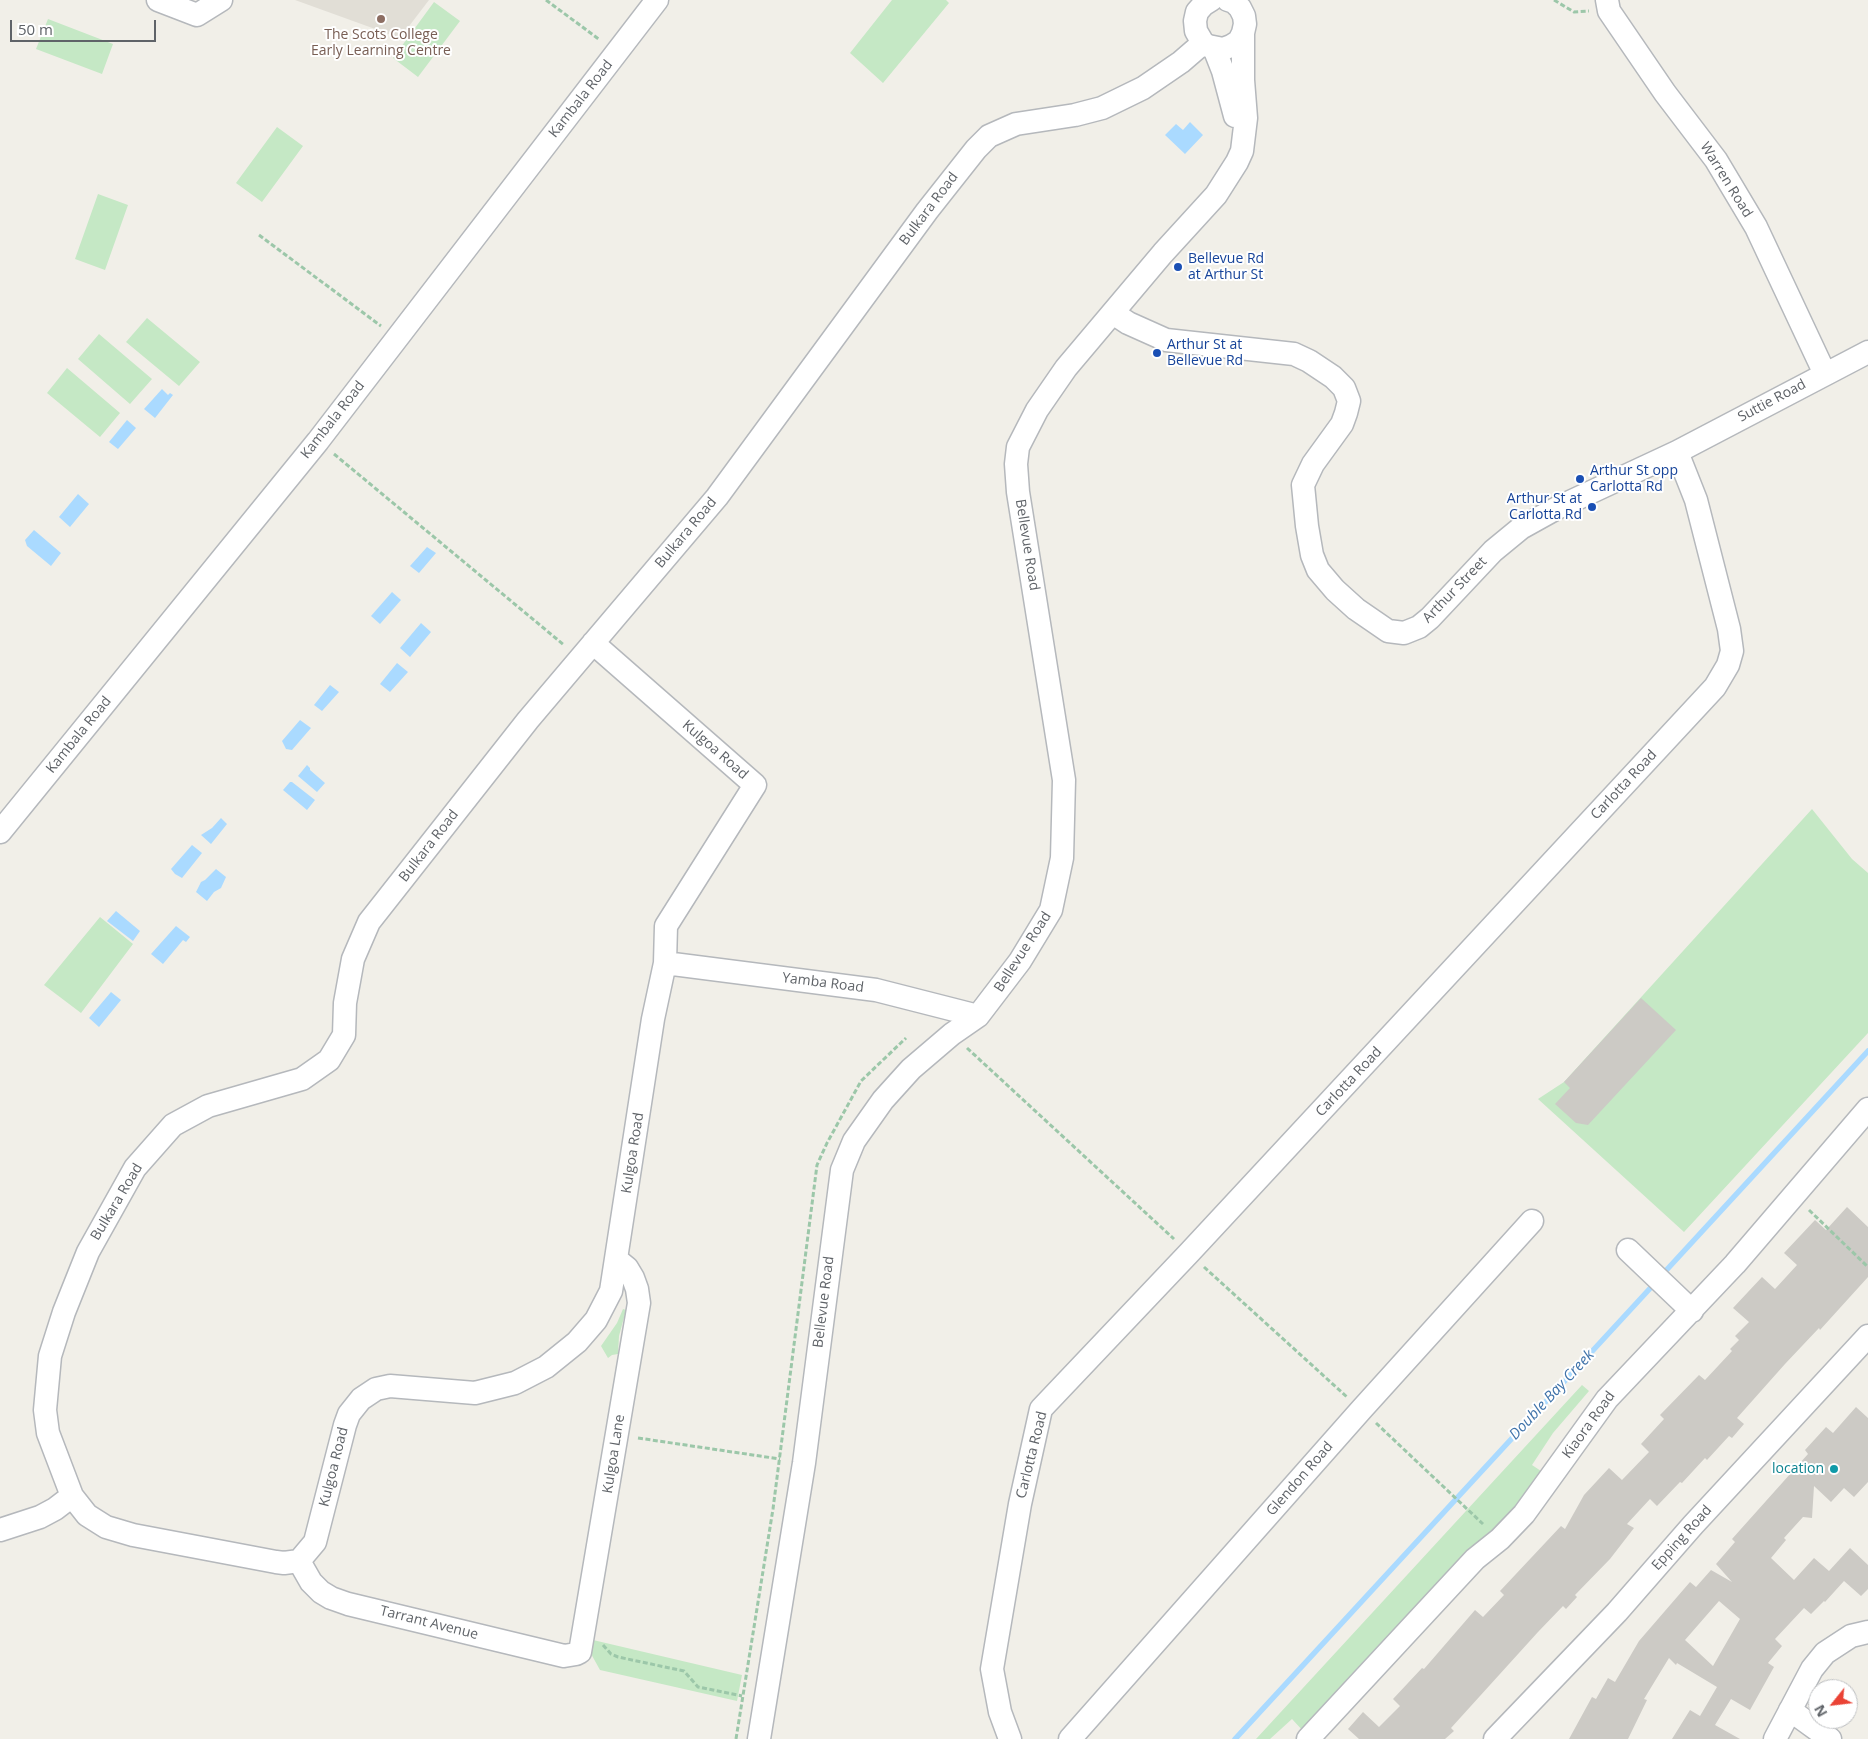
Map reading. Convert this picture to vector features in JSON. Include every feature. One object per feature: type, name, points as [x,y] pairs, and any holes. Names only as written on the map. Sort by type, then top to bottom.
[{"type":"street","points":[[158,0],[197,15],[221,0]]},
{"type":"street","name":"Kambala Road","points":[[0,832],[318,441],[657,0]]},
{"type":"street","points":[[1211,0],[1197,12],[1199,29],[1223,71],[1242,151]]},
{"type":"street","points":[[1228,0],[1240,8],[1244,16],[1244,29]]},
{"type":"street","points":[[1199,29],[1223,49],[1231,46],[1239,41],[1253,0]]},
{"type":"street","name":"Warren Road","points":[[1608,6],[1665,93],[1716,160],[1756,227],[1825,374]]},
{"type":"street","name":"Bulkara Road","points":[[299,1561],[292,1563],[276,1562],[132,1535],[106,1527],[87,1515],[72,1496],[48,1433],[45,1410],[50,1356],[64,1312],[88,1252],[135,1168],[173,1125],[187,1117],[208,1106],[302,1078],[329,1060],[344,1035],[345,1003],[353,959],[369,922],[528,720],[717,496],[927,211],[988,136],[1016,124],[1075,115],[1102,108],[1143,88],[1181,62],[1199,29]]},
{"type":"street","name":"Bellevue Road","points":[[759,1739],[804,1463],[842,1170],[854,1141],[883,1100],[911,1069],[952,1034],[978,1016],[1020,961],[1052,910],[1062,858],[1064,780],[1018,492],[1016,464],[1018,447],[1037,410],[1066,368],[1162,253],[1216,195],[1231,173],[1242,151],[1246,118],[1243,80],[1244,29]]},
{"type":"street","name":"Arthur Street","points":[[1113,313],[1128,323],[1166,340],[1294,354],[1309,361],[1333,377],[1344,388],[1349,401],[1342,424],[1313,464],[1303,486],[1312,555],[1318,570],[1335,590],[1356,609],[1388,631],[1404,633],[1419,627],[1430,618],[1493,551],[1521,528],[1557,508],[1677,452]]},
{"type":"street","name":"Suttie Road","points":[[1677,452],[1868,352]]},
{"type":"street","name":"Carlotta Road","points":[[1010,1739],[1000,1712],[992,1669],[1020,1504],[1041,1409],[1190,1254],[1676,730],[1715,687],[1728,665],[1732,651],[1729,630],[1696,500],[1677,452]]},
{"type":"street","name":"Kulgoa Road","points":[[299,1561],[315,1542],[345,1425],[349,1414],[361,1399],[376,1389],[390,1386],[476,1393],[515,1383],[546,1367],[577,1342],[596,1320],[611,1292],[653,1019],[665,963],[666,926],[755,785],[593,643]]},
{"type":"street","name":"Yamba Road","points":[[665,963],[876,990],[978,1016]]},
{"type":"street","name":"Kiaora Road","points":[[1308,1739],[1475,1559],[1500,1539],[1524,1514],[1606,1399],[1692,1311],[1794,1197],[1868,1109]]},
{"type":"street","name":"Glendon Road","points":[[1070,1739],[1361,1410],[1532,1221]]},
{"type":"street","points":[[1628,1250],[1692,1311]]},
{"type":"street","name":"Kulgoa Lane","points":[[576,1654],[582,1648],[638,1303],[637,1290],[633,1278],[616,1259]]},
{"type":"street","name":"Epping Road","points":[[1496,1739],[1617,1612],[1693,1525],[1868,1336]]},
{"type":"street","points":[[0,1530],[40,1517],[55,1509],[72,1496]]},
{"type":"street","name":"Tarrant Avenue","points":[[299,1561],[311,1582],[320,1592],[348,1604],[564,1656],[576,1654]]},
{"type":"street","points":[[1775,1739],[1812,1669],[1825,1653],[1851,1636],[1868,1632]]},
{"type":"street","points":[[1790,1710],[1830,1739]]},
{"type":"path","points":[[546,0],[617,52]]},
{"type":"path","points":[[1554,0],[1574,12],[1608,6]]},
{"type":"path","points":[[259,235],[397,338]]},
{"type":"path","points":[[335,455],[567,647]]},
{"type":"path","points":[[952,1034],[1162,1228]]},
{"type":"path","points":[[1794,1197],[1868,1267]]},
{"type":"path","points":[[1216,1278],[1483,1524]]},
{"type":"path","points":[[617,1435],[779,1459]]},
{"type":"path","points":[[602,1645],[611,1654],[618,1657],[684,1671],[698,1687],[742,1696]]},
{"type":"shaded area","name":"The Scots College Early Learning Centre","points":[[295,0],[429,0],[400,38]]},
{"type":"green space","points":[[892,0],[946,0],[949,3],[883,83],[850,53]]},
{"type":"green space","points":[[434,2],[460,21],[418,77],[393,58]]},
{"type":"green space","points":[[48,19],[113,44],[102,74],[36,49]]},
{"type":"green space","points":[[277,127],[303,146],[262,202],[236,183]]},
{"type":"green space","points":[[98,194],[128,205],[105,270],[75,259]]},
{"type":"green space","points":[[147,318],[200,362],[179,386],[126,342]]},
{"type":"green space","points":[[99,334],[152,379],[130,404],[78,359]]},
{"type":"green space","points":[[67,368],[120,413],[100,437],[47,393]]},
{"type":"green space","points":[[1812,809],[1852,859],[1868,873],[1868,1033],[1684,1232],[1538,1099],[1564,1082]]},
{"type":"green space","points":[[100,917],[133,944],[81,1013],[44,985]]},
{"type":"green space","points":[[623,1309],[626,1310],[619,1336],[618,1354],[608,1358],[601,1346],[617,1323]]},
{"type":"green space","points":[[1582,1385],[1589,1391],[1553,1433],[1532,1465],[1544,1473],[1499,1527],[1304,1732],[1292,1719],[1270,1739],[1256,1739]]},
{"type":"green space","points":[[593,1640],[742,1675],[737,1701],[600,1670],[590,1652]]},
{"type":"water","points":[[1190,122],[1203,135],[1185,154],[1165,135],[1176,124],[1183,130]]},
{"type":"water","points":[[162,389],[168,395],[170,393],[173,395],[155,418],[144,409]]},
{"type":"water","points":[[127,420],[136,428],[118,449],[109,442]]},
{"type":"water","points":[[78,494],[89,504],[70,527],[59,517]]},
{"type":"water","points":[[34,530],[61,553],[51,566],[27,546],[25,540]]},
{"type":"water","points":[[427,547],[436,553],[419,573],[410,566]]},
{"type":"water","points":[[392,592],[401,600],[380,624],[371,616]]},
{"type":"water","points":[[421,623],[431,632],[410,657],[400,648]]},
{"type":"water","points":[[397,663],[408,672],[390,692],[380,684]]},
{"type":"water","points":[[330,685],[339,692],[322,711],[314,705]]},
{"type":"water","points":[[300,720],[311,728],[292,750],[286,749],[282,741]]},
{"type":"water","points":[[307,765],[325,783],[317,792],[298,776]]},
{"type":"water","points":[[290,782],[315,800],[307,810],[283,790]]},
{"type":"water","points":[[221,818],[227,824],[211,844],[201,835],[212,828]]},
{"type":"water","points":[[192,845],[202,853],[182,878],[171,869]]},
{"type":"water","points":[[216,869],[226,877],[221,888],[214,892],[207,901],[196,892],[201,882]]},
{"type":"water","points":[[116,911],[140,931],[133,941],[107,921]]},
{"type":"water","points":[[176,926],[190,937],[186,942],[183,940],[163,964],[151,954]]},
{"type":"water","points":[[111,992],[121,1000],[99,1027],[89,1018]]},
{"type":"building","points":[[1641,998],[1676,1030],[1588,1125],[1576,1123],[1555,1104],[1570,1088],[1564,1082]]},
{"type":"building","points":[[1847,1207],[1868,1227],[1868,1277],[1820,1330],[1819,1328],[1785,1364],[1737,1418],[1744,1424],[1732,1438],[1729,1436],[1707,1460],[1705,1458],[1657,1506],[1650,1499],[1627,1524],[1634,1528],[1610,1559],[1575,1595],[1577,1597],[1566,1609],[1563,1606],[1538,1632],[1451,1728],[1454,1731],[1445,1739],[1359,1739],[1348,1729],[1363,1712],[1379,1727],[1400,1706],[1393,1699],[1422,1668],[1424,1669],[1475,1610],[1483,1617],[1504,1595],[1500,1591],[1561,1526],[1565,1529],[1584,1495],[1609,1468],[1622,1480],[1649,1452],[1641,1444],[1664,1419],[1660,1415],[1699,1375],[1705,1380],[1732,1351],[1730,1349],[1739,1340],[1735,1336],[1749,1322],[1733,1308],[1762,1277],[1775,1289],[1797,1265],[1784,1253],[1815,1220],[1826,1230]]},
{"type":"building","points":[[1856,1407],[1868,1418],[1868,1482],[1854,1497],[1844,1488],[1831,1502],[1814,1486],[1812,1518],[1803,1517],[1784,1538],[1786,1540],[1771,1558],[1794,1580],[1814,1558],[1829,1571],[1850,1548],[1868,1565],[1868,1589],[1861,1596],[1844,1581],[1811,1614],[1804,1608],[1775,1639],[1782,1646],[1768,1663],[1774,1667],[1750,1710],[1731,1699],[1715,1725],[1740,1739],[1672,1739],[1690,1710],[1700,1716],[1717,1687],[1677,1663],[1676,1665],[1669,1658],[1644,1699],[1647,1700],[1628,1739],[1569,1739],[1592,1697],[1596,1699],[1608,1678],[1615,1682],[1639,1641],[1690,1582],[1696,1587],[1711,1570],[1732,1582],[1716,1564],[1735,1542],[1732,1539],[1808,1454],[1805,1450],[1826,1427],[1833,1433]],"holes":[[[1719,1601],[1740,1619],[1713,1666],[1685,1640]]]},
{"type":"waterway","name":"Double Bay Creek","points":[[1661,1276],[1868,1051]]},
{"type":"waterway","name":"Double Bay Creek","points":[[1235,1739],[1655,1283]]},
{"type":"place","name":"The Scots College Early Learning Centre","points":[[381,19]]},
{"type":"place","name":"Bellevue Rd at Arthur St","points":[[1178,267]]},
{"type":"place","name":"Arthur St at Bellevue Rd","points":[[1157,353]]},
{"type":"place","name":"Arthur St opp Carlotta Rd","points":[[1580,479]]},
{"type":"place","name":"Arthur St at Carlotta Rd","points":[[1592,507]]},
{"type":"place","name":"location","points":[[1834,1469]]}]
